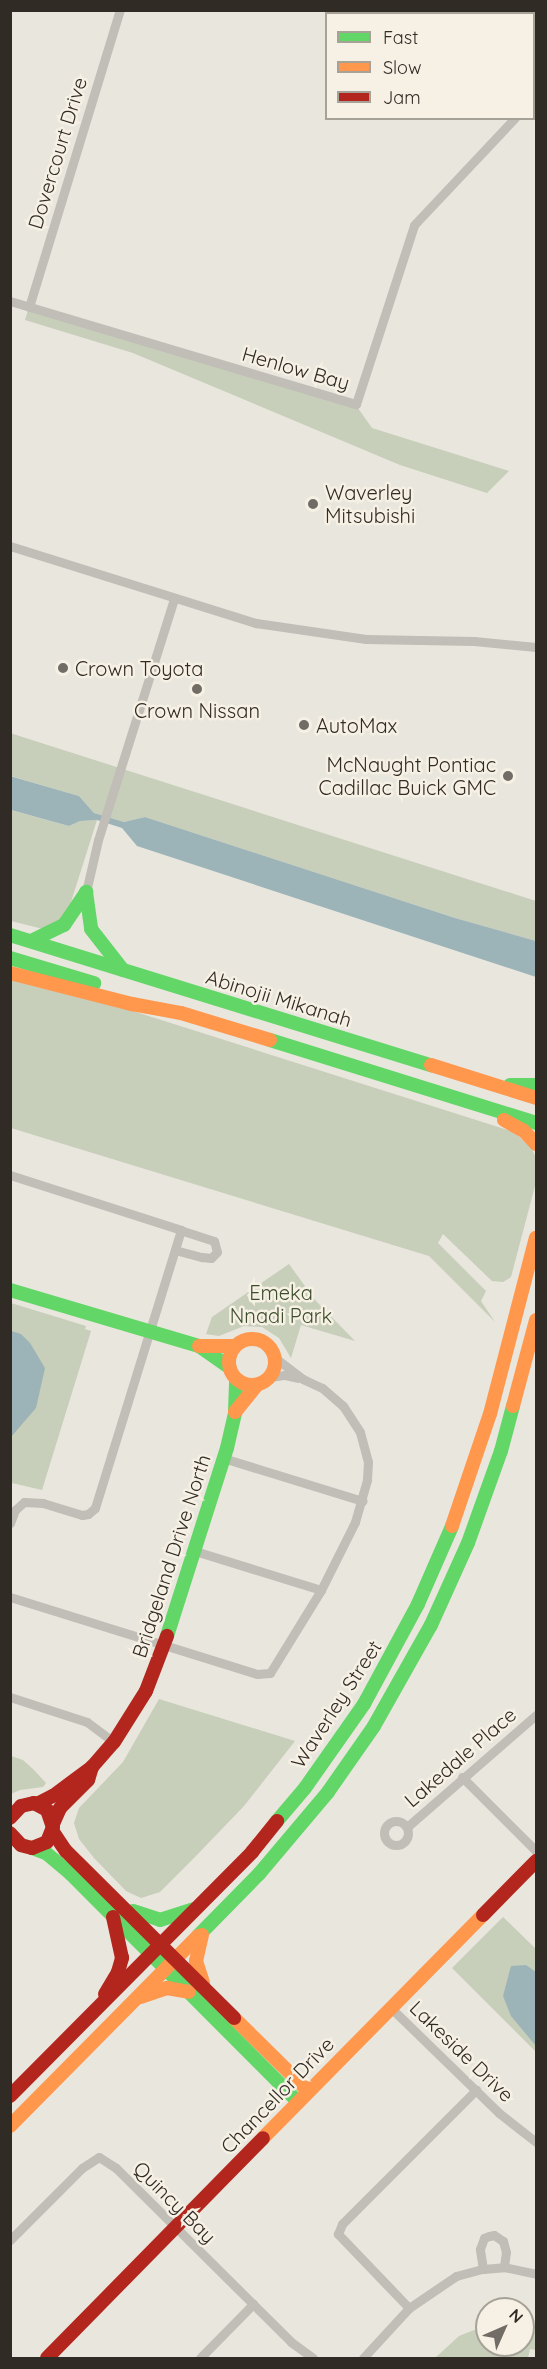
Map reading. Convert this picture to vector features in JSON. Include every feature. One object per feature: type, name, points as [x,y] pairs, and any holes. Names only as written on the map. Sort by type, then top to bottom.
[{"type":"main road","points":[[31,941],[64,925],[86,892]]},
{"type":"main road","points":[[86,892],[91,929],[100,945],[123,970]]},
{"type":"main road","name":"Abinojii Mikanah","points":[[10,935],[537,1098]]},
{"type":"main road","points":[[10,957],[181,1013],[537,1123]]},
{"type":"main road","points":[[10,973],[132,1004],[181,1013]]},
{"type":"main road","points":[[493,1084],[537,1085]]},
{"type":"main road","points":[[484,1107],[524,1131],[537,1144]]},
{"type":"main road","name":"Waverley Street","points":[[10,2096],[157,1950],[259,1844],[318,1770],[375,1685],[418,1604],[446,1544],[475,1465],[537,1238]]},
{"type":"main road","points":[[10,1290],[199,1346],[234,1346],[245,1339],[258,1339],[270,1346],[275,1358],[274,1368],[270,1377],[257,1385],[242,1383],[199,1346]]},
{"type":"main road","name":"Waverley Street","points":[[10,2126],[203,1932],[282,1848],[328,1792],[374,1726],[414,1657],[450,1585],[483,1505],[501,1451],[537,1320]]},
{"type":"main road","points":[[232,1373],[228,1360],[234,1346]]},
{"type":"main road","name":"Bridgeland Drive North","points":[[10,1818],[21,1806],[37,1804],[54,1796],[92,1767],[114,1742],[146,1690],[166,1645],[223,1458],[235,1412],[232,1373]]},
{"type":"main road","name":"Bridgeland Drive North","points":[[235,1412],[257,1385]]},
{"type":"main road","name":"Bridgeland Drive North","points":[[53,1828],[60,1808],[88,1780],[92,1767]]},
{"type":"main road","points":[[37,1804],[47,1810],[53,1828],[66,1851],[121,1904],[157,1950],[308,2091]]},
{"type":"main road","points":[[10,1854],[47,1842],[53,1828]]},
{"type":"main road","points":[[10,1833],[18,1843],[46,1853],[112,1915],[157,1950]]},
{"type":"main road","name":"Chancellor Drive","points":[[47,2358],[537,1861]]},
{"type":"main road","points":[[121,1904],[147,1918],[160,1920],[198,1908]]},
{"type":"main road","points":[[99,2007],[121,1962],[121,1945],[112,1915]]},
{"type":"main road","points":[[203,1932],[196,1961],[198,1990],[298,2102]]},
{"type":"main road","points":[[137,1999],[167,1988],[198,1990]]},
{"type":"street","name":"Dovercourt Drive","points":[[29,307],[120,10]]},
{"type":"street","name":"Henlow Bay","points":[[10,301],[356,404],[414,225],[513,120]]},
{"type":"street","points":[[10,546],[256,623],[366,639],[474,641],[537,647]]},
{"type":"street","points":[[86,892],[98,840],[174,599]]},
{"type":"street","points":[[10,1175],[214,1241],[217,1252],[211,1258],[175,1250]]},
{"type":"street","points":[[10,1523],[15,1510],[24,1502],[43,1503],[82,1515],[93,1512],[181,1230]]},
{"type":"street","points":[[10,1597],[266,1674],[278,1664],[321,1590],[363,1501],[368,1462],[360,1432],[334,1396],[303,1379],[275,1358]]},
{"type":"street","points":[[270,1377],[285,1375],[303,1379]]},
{"type":"street","points":[[223,1458],[363,1501]]},
{"type":"street","points":[[195,1551],[321,1590]]},
{"type":"street","points":[[10,1697],[87,1722],[114,1742]]},
{"type":"street","name":"Lakedale Place","points":[[407,1827],[462,1777],[537,1715]]},
{"type":"street","points":[[462,1777],[537,1851]]},
{"type":"street","name":"Lakeside Drive","points":[[391,2008],[476,2090],[537,2142]]},
{"type":"street","points":[[409,2308],[338,2234],[342,2224],[476,2090]]},
{"type":"street","name":"Quincy Bay","points":[[10,2240],[82,2168],[99,2157],[108,2160],[291,2342],[314,2358]]},
{"type":"street","points":[[483,2269],[480,2249],[484,2238],[489,2235],[504,2241],[506,2252],[504,2267]]},
{"type":"street","points":[[363,2358],[409,2308],[456,2276],[483,2269],[504,2267],[537,2274]]},
{"type":"street","points":[[200,2358],[253,2304]]},
{"type":"green space","points":[[29,307],[355,404],[372,428],[509,471],[487,493],[400,465],[133,353],[25,320]]},
{"type":"green space","points":[[10,733],[536,901],[536,941],[455,918],[145,817],[124,822],[94,813],[79,796],[11,776]]},
{"type":"green space","points":[[10,810],[69,826],[80,821],[97,820],[71,902],[60,920],[43,929],[11,921]]},
{"type":"green space","points":[[10,972],[514,1132],[532,1149],[536,1158],[536,1182],[511,1277],[503,1282],[492,1281],[443,1234],[438,1243],[486,1291],[481,1301],[495,1322],[429,1256],[11,1128]]},
{"type":"green space","name":"Emeka Nnadi Park","points":[[289,1264],[315,1300],[355,1341],[301,1325],[291,1358],[279,1338],[262,1327],[244,1326],[219,1336],[206,1334],[212,1317]]},
{"type":"green space","points":[[11,1303],[86,1326],[85,1329],[91,1331],[42,1490],[12,1483],[11,1485]]},
{"type":"green space","points":[[159,1699],[295,1741],[244,1806],[194,1858],[160,1892],[141,1898],[126,1891],[94,1858],[79,1839],[74,1823],[79,1808],[123,1762]]},
{"type":"green space","points":[[11,1756],[23,1760],[34,1770],[46,1783],[43,1787],[20,1790],[11,1794]]},
{"type":"green space","points":[[503,1917],[536,1949],[536,2052],[452,1968]]},
{"type":"green space","points":[[475,2330],[475,2357],[528,2358],[435,2358],[459,2336]]},
{"type":"water","points":[[10,776],[79,796],[94,813],[124,822],[145,817],[455,918],[536,941],[536,977],[137,846],[122,828],[97,820],[80,821],[69,826],[11,810]]},
{"type":"water","points":[[11,1331],[21,1334],[30,1343],[45,1368],[36,1408],[11,1437]]},
{"type":"water","points":[[526,1965],[536,1972],[536,2046],[511,2016],[503,1996],[511,1966]]},
{"type":"traffic: fast","points":[[86,892],[91,929],[123,970]]},
{"type":"traffic: fast","points":[[31,941],[64,925],[86,892]]},
{"type":"traffic: fast","points":[[10,935],[431,1065]]},
{"type":"traffic: fast","points":[[10,958],[94,983]]},
{"type":"traffic: fast","points":[[270,1040],[536,1123]]},
{"type":"traffic: fast","points":[[510,1085],[536,1085]]},
{"type":"traffic: fast","points":[[10,1290],[199,1346],[229,1367]]},
{"type":"traffic: fast","points":[[167,1636],[227,1448],[235,1412],[236,1379]]},
{"type":"traffic: fast","points":[[198,1936],[259,1874],[328,1792],[374,1726],[431,1625],[468,1543],[501,1451],[513,1406]]},
{"type":"traffic: fast","points":[[277,1821],[305,1788],[364,1704],[418,1604],[452,1526]]},
{"type":"traffic: fast","points":[[32,1848],[46,1853],[71,1874],[298,2102]]},
{"type":"traffic: fast","points":[[133,1911],[160,1920],[194,1909]]},
{"type":"traffic: slow","points":[[10,973],[132,1004],[181,1013],[270,1040]]},
{"type":"traffic: slow","points":[[431,1065],[536,1098]]},
{"type":"traffic: slow","points":[[504,1120],[524,1131],[536,1144]]},
{"type":"traffic: slow","points":[[452,1526],[490,1414],[536,1238]]},
{"type":"traffic: slow","points":[[513,1406],[536,1320]]},
{"type":"traffic: slow","points":[[257,1339],[269,1345],[274,1353],[275,1362],[274,1371],[269,1379],[261,1384],[247,1385],[235,1379],[230,1371],[229,1357],[235,1345],[243,1340],[257,1339]]},
{"type":"traffic: slow","points":[[199,1346],[234,1346]]},
{"type":"traffic: slow","points":[[235,1412],[257,1385]]},
{"type":"traffic: slow","points":[[263,2138],[483,1915]]},
{"type":"traffic: slow","points":[[202,1935],[196,1961],[203,1983]]},
{"type":"traffic: slow","points":[[10,2126],[198,1936]]},
{"type":"traffic: slow","points":[[141,1997],[167,1988],[189,1992]]},
{"type":"traffic: slow","points":[[234,2018],[308,2091]]},
{"type":"traffic: jam","points":[[37,1804],[53,1796],[92,1767],[114,1742],[146,1691],[167,1636]]},
{"type":"traffic: jam","points":[[53,1824],[60,1808],[88,1780],[92,1767]]},
{"type":"traffic: jam","points":[[10,1818],[21,1806],[34,1803],[47,1810],[53,1827],[47,1842],[32,1848],[21,1845],[10,1833]]},
{"type":"traffic: jam","points":[[10,2096],[252,1852],[277,1821]]},
{"type":"traffic: jam","points":[[53,1832],[66,1851],[234,2018]]},
{"type":"traffic: jam","points":[[483,1915],[536,1861]]},
{"type":"traffic: jam","points":[[105,1994],[118,1972],[122,1958],[113,1917]]},
{"type":"traffic: jam","points":[[47,2358],[263,2138]]},
{"type":"place","name":"Waverley Mitsubishi","points":[[313,504]]},
{"type":"place","name":"Crown Toyota","points":[[63,668]]},
{"type":"place","name":"Crown Nissan","points":[[197,689]]},
{"type":"place","name":"AutoMax","points":[[304,725]]},
{"type":"place","name":"McNaught Pontiac Cadillac Buick GMC","points":[[508,776]]}]
